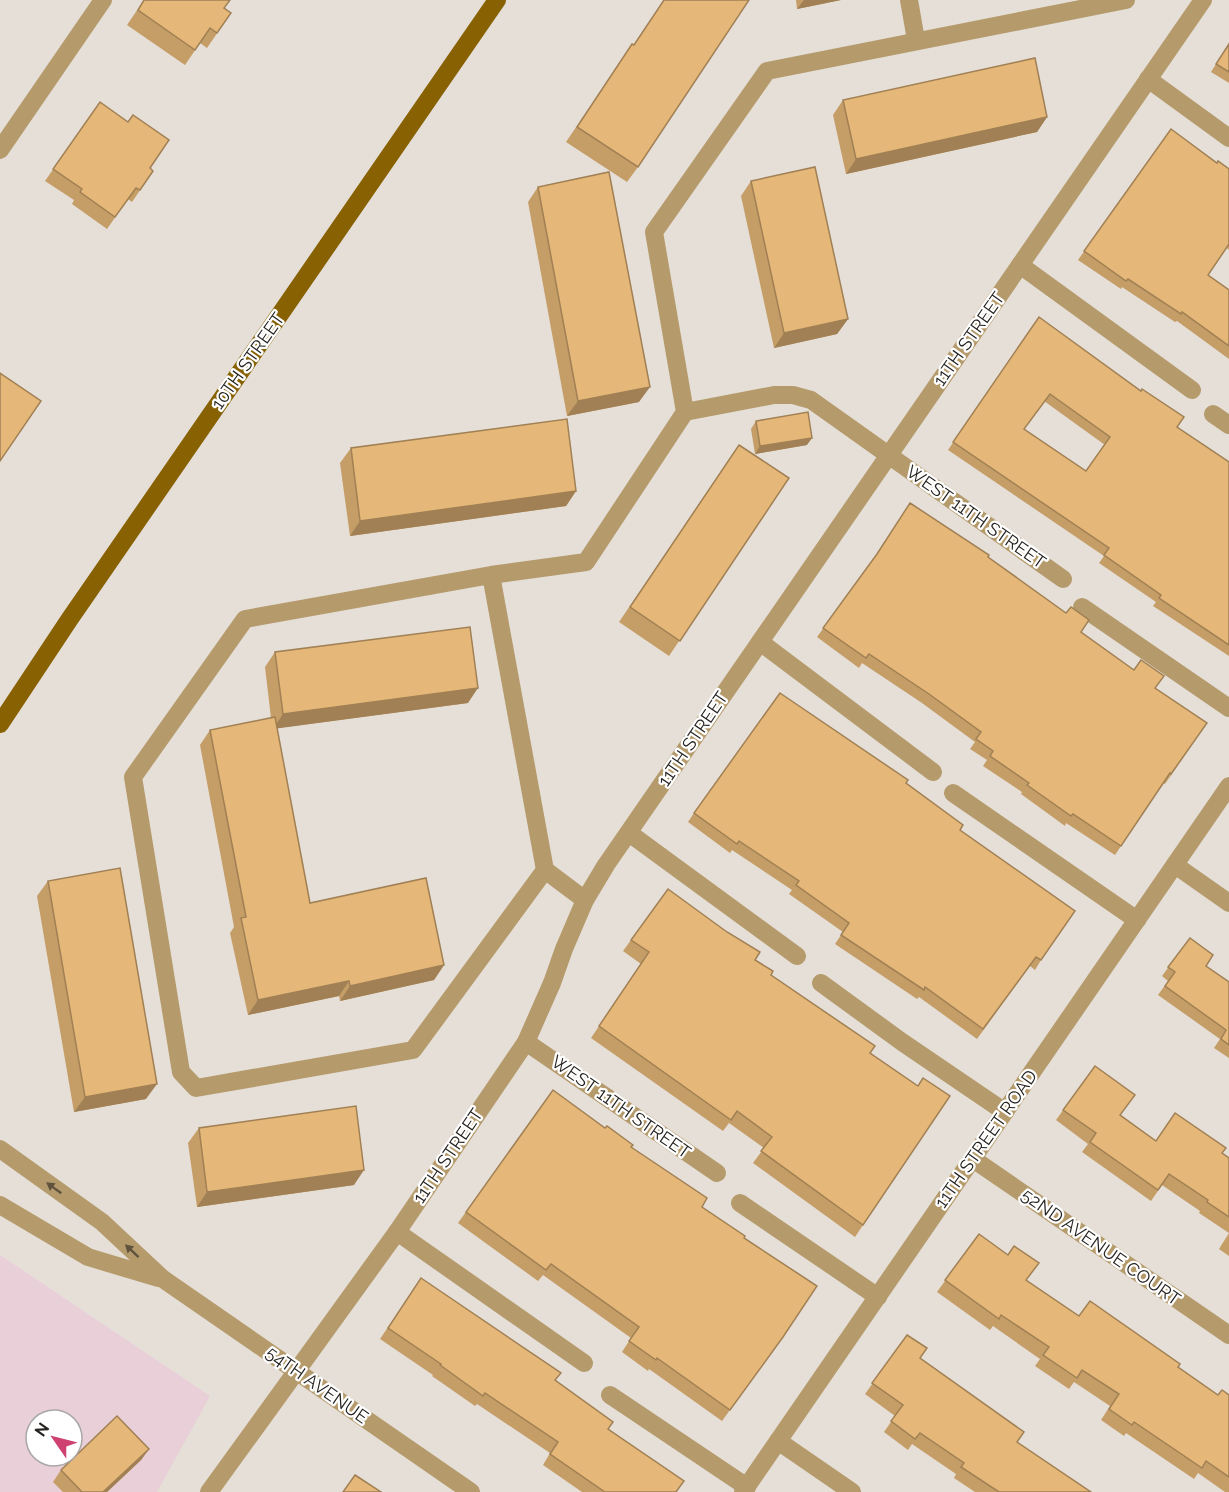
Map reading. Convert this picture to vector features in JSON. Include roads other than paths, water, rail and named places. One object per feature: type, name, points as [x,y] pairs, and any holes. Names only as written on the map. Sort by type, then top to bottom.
[{"type":"main road","name":"10TH STREET","points":[[0,724],[82,600],[497,0]]},
{"type":"street","points":[[0,150],[103,0]]},
{"type":"street","points":[[909,0],[916,40]]},
{"type":"street","points":[[545,870],[413,1050],[196,1088],[181,1072],[133,777],[245,619],[491,575],[586,562],[685,412],[654,232],[767,71],[1126,0]]},
{"type":"street","name":"11TH STREET","points":[[209,1492],[397,1232],[526,1042],[585,900],[629,833],[1203,0]]},
{"type":"street","points":[[1148,79],[1229,138]]},
{"type":"street","points":[[1020,265],[1192,390]]},
{"type":"street","name":"WEST 11TH STREET","points":[[685,412],[774,395],[794,395],[811,400],[1063,579]]},
{"type":"street","points":[[1213,414],[1229,425]]},
{"type":"street","points":[[491,575],[545,870],[585,900]]},
{"type":"street","points":[[1083,607],[1229,708]]},
{"type":"street","points":[[760,642],[933,772]]},
{"type":"street","name":"11TH STREET ROAD","points":[[745,1489],[1229,786]]},
{"type":"street","points":[[954,793],[1137,920]]},
{"type":"street","points":[[629,833],[797,956]]},
{"type":"street","points":[[1174,865],[1229,903]]},
{"type":"street","points":[[821,983],[902,1042],[1005,1112]]},
{"type":"street","name":"WEST 11TH STREET","points":[[526,1042],[717,1173]]},
{"type":"street","name":"54TH AVENUE","points":[[0,1149],[102,1222],[163,1279],[471,1492]]},
{"type":"street","name":"52ND AVENUE COURT","points":[[973,1159],[1229,1335]]},
{"type":"street","points":[[740,1203],[878,1297]]},
{"type":"street","name":"54TH AVENUE","points":[[0,1205],[88,1257],[163,1279]]},
{"type":"street","points":[[397,1232],[584,1363]]},
{"type":"street","points":[[610,1395],[745,1489]]},
{"type":"street","points":[[778,1441],[852,1492]]}]
